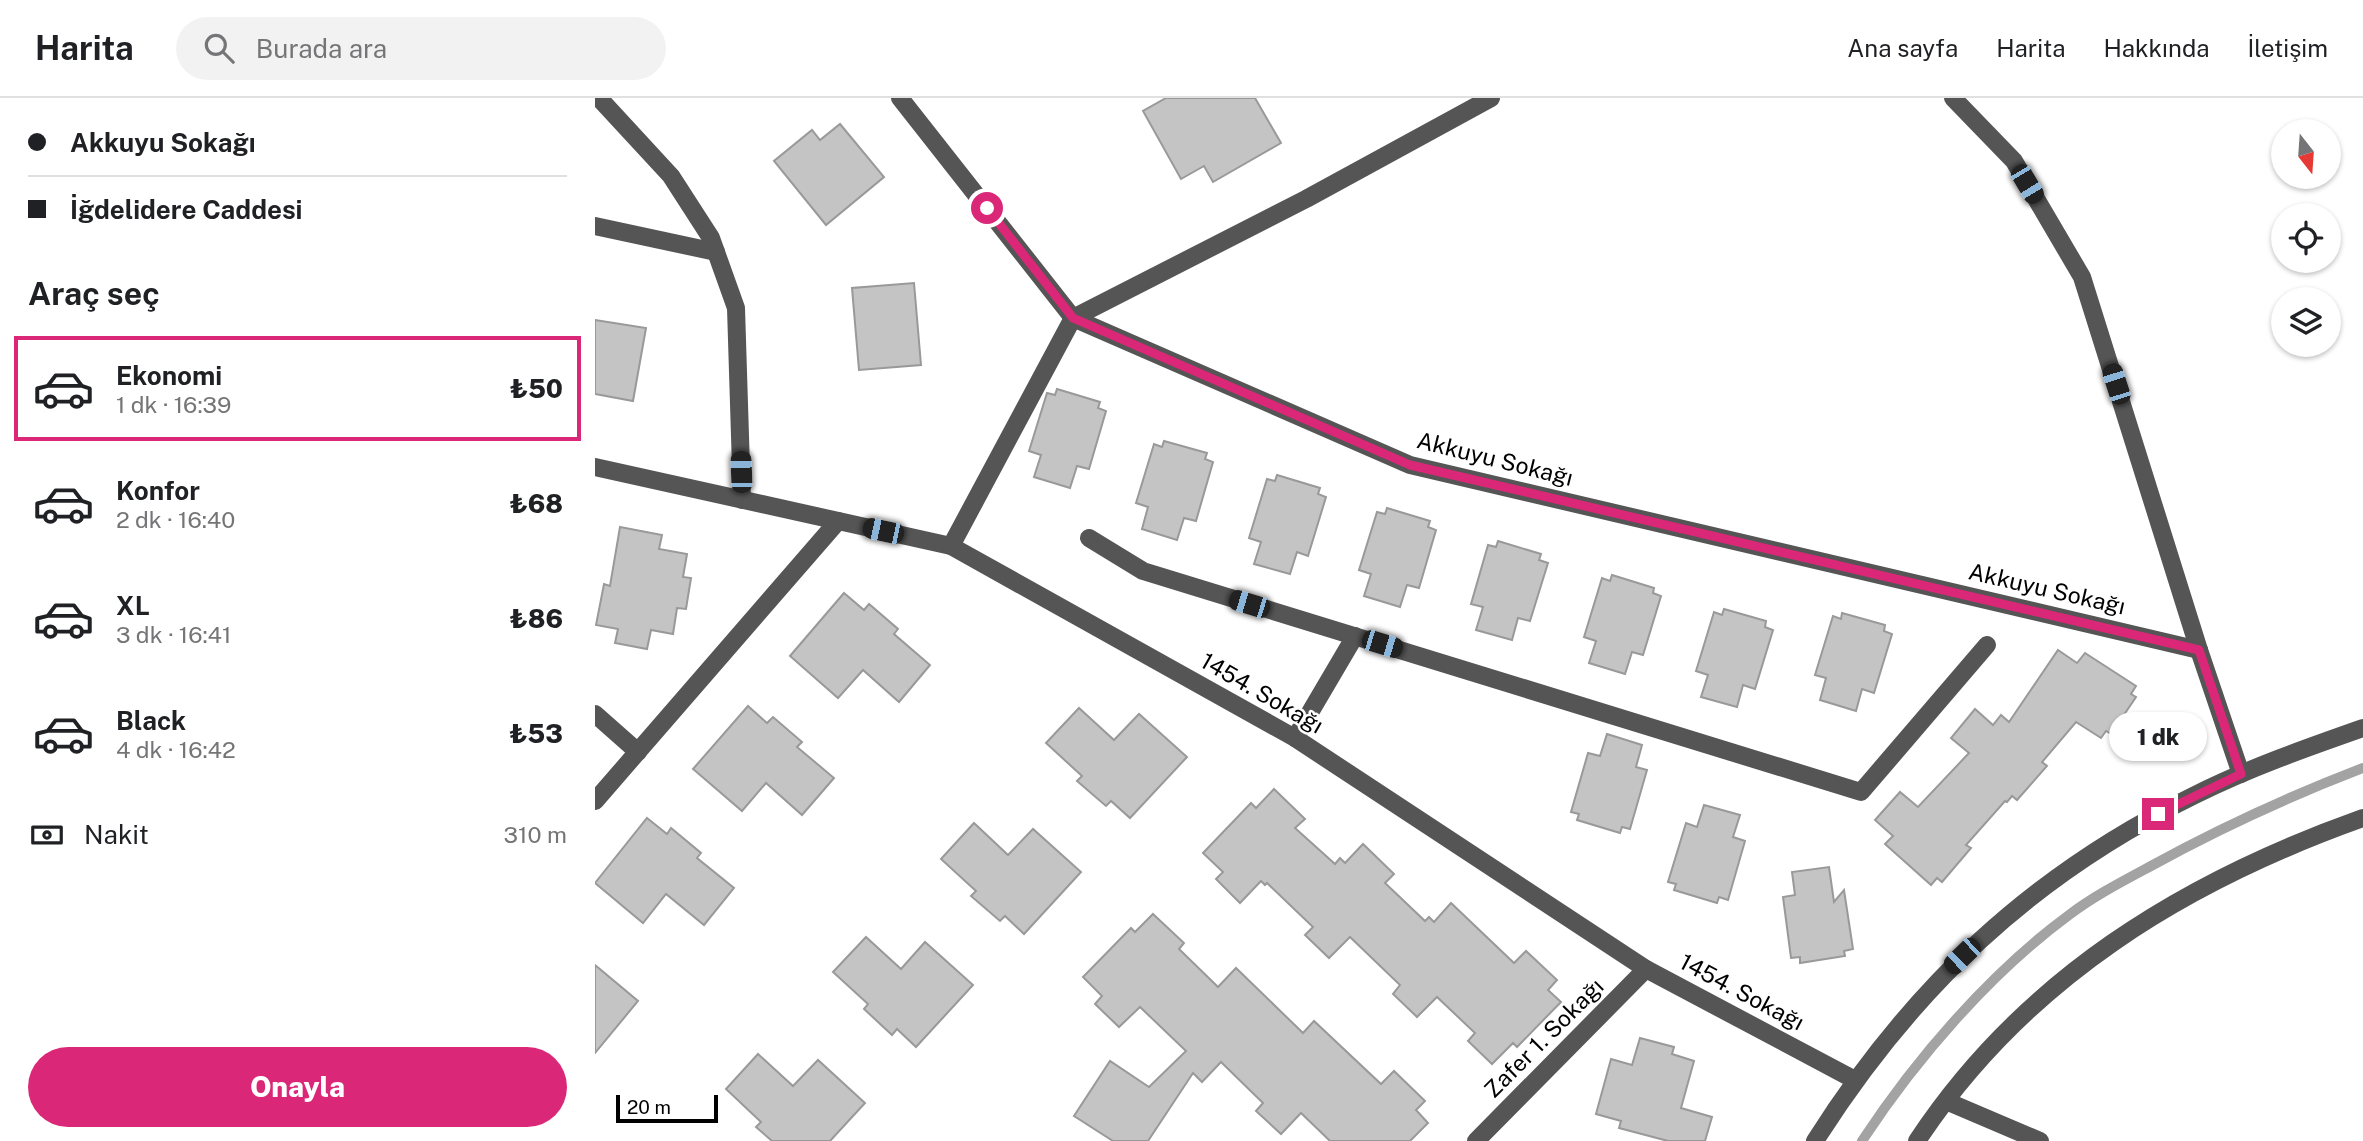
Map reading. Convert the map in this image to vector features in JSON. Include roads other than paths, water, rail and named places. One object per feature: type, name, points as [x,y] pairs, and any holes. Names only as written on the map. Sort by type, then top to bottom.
[{"type":"street","points":[[599,98],[670,176],[711,238],[736,308],[743,500]]},
{"type":"street","name":"Akkuyu Sokağı","points":[[900,98],[1073,318],[1410,465],[2199,650]]},
{"type":"street","points":[[951,546],[1073,318],[1306,199],[1491,98]]},
{"type":"street","points":[[1953,98],[2014,160],[2083,277],[2199,650],[2241,774]]},
{"type":"street","points":[[595,226],[716,252]]},
{"type":"street","name":"1454. Sokağı","points":[[595,467],[951,546],[1295,738],[1646,969],[1855,1080]]},
{"type":"street","points":[[595,802],[838,521]]},
{"type":"street","points":[[1089,538],[1143,571],[1861,792],[1987,645]]},
{"type":"street","points":[[1295,738],[1356,636]]},
{"type":"street","points":[[595,714],[638,752]]},
{"type":"street","points":[[1815,1141],[1855,1080],[1898,1024],[1990,929],[2036,891],[2139,824],[2196,794],[2363,728]]},
{"type":"street","points":[[1917,1141],[1946,1101],[1986,1054],[2037,1002],[2088,959],[2181,898],[2232,871],[2363,818]]},
{"type":"street","name":"Zafer 1. Sokağı","points":[[1476,1141],[1646,969]]},
{"type":"street","points":[[1946,1101],[2040,1141]]},
{"type":"waterway","points":[[1862,1141],[1906,1079],[1956,1019],[2011,963],[2069,915],[2109,889],[2203,839],[2282,801],[2363,768]]}]
